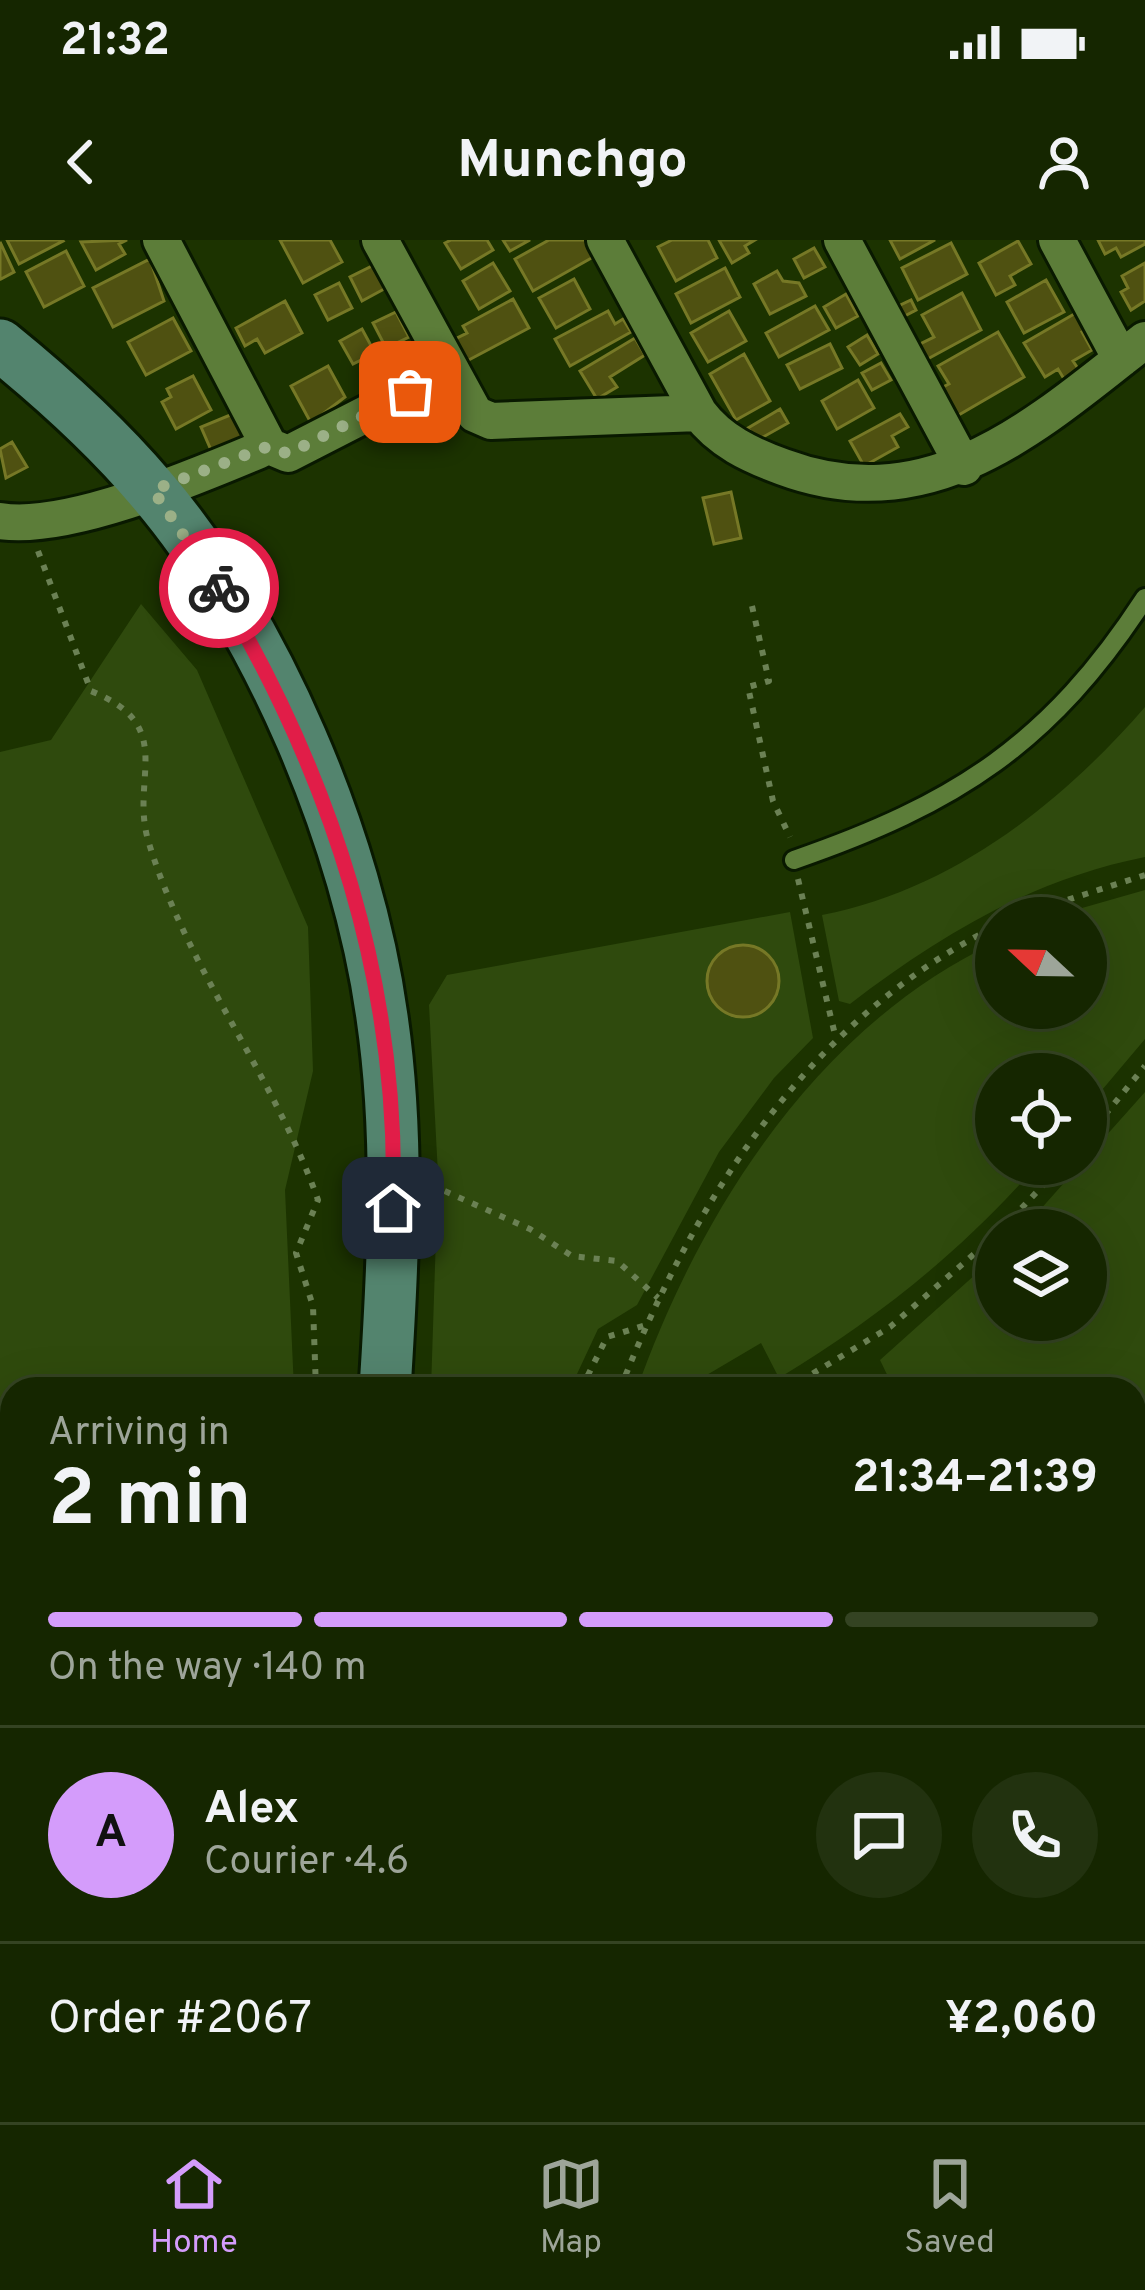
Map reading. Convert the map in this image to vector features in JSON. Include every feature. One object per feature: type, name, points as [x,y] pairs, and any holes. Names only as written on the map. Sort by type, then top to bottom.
[{"type":"street","points":[[161,240],[269,446],[288,454],[450,371]]},
{"type":"street","points":[[380,240],[476,414],[491,421],[699,413]]},
{"type":"street","points":[[605,240],[714,433],[760,459],[809,477],[854,483],[964,467],[1002,448],[1133,349],[1057,240]]},
{"type":"street","points":[[842,240],[964,467]]},
{"type":"street","points":[[0,345],[153,490],[215,581],[286,708],[325,796],[371,950],[389,1082],[394,1167],[387,1377]]},
{"type":"street","points":[[14,523],[153,490],[269,446]]},
{"type":"lane","points":[[794,860],[934,804],[1002,760],[1052,717],[1095,669],[1145,598]]},
{"type":"path","points":[[14,523],[91,691],[120,703],[140,730],[148,775],[147,836],[223,1014],[304,1160],[318,1200],[296,1253],[313,1306],[316,1377]]},
{"type":"path","points":[[752,606],[769,681],[748,687],[773,801],[787,823],[836,1039]]},
{"type":"path","points":[[1075,897],[1145,874]]},
{"type":"path","points":[[625,1377],[658,1298],[739,1153],[836,1039],[889,991],[975,939]]},
{"type":"path","points":[[1107,1112],[1145,1066]]},
{"type":"path","points":[[428,1184],[530,1229],[572,1256],[616,1262],[658,1298]]},
{"type":"path","points":[[1020,1209],[1043,1185]]},
{"type":"path","points":[[807,1377],[890,1327],[975,1252]]},
{"type":"path","points":[[587,1377],[607,1337],[646,1325]]},
{"type":"green space","points":[[141,604],[197,670],[308,927],[313,1071],[285,1190],[293,1377],[0,1377],[0,752],[51,740]]},
{"type":"green space","points":[[1145,707],[1145,857],[1022,897],[975,897],[975,921],[850,1004],[839,1001],[822,915],[915,886],[958,864],[1039,809]]},
{"type":"green space","points":[[1145,890],[1145,1039],[1107,1084],[1107,1053],[975,1053],[975,1185],[1018,1185],[995,1209],[975,1209],[975,1230],[884,1307],[781,1377],[761,1343],[703,1377],[642,1377],[695,1255],[774,1130],[821,1073],[874,1022],[932,978],[975,954],[975,1029],[1107,1029],[1107,901]]},
{"type":"green space","points":[[790,912],[813,1038],[774,1078],[719,1152],[637,1305],[598,1329],[576,1377],[431,1377],[438,1174],[429,1005],[447,975]]},
{"type":"green space","points":[[1145,1092],[1145,1377],[888,1377],[880,1360],[975,1275],[975,1341],[1107,1341],[1107,1209],[1041,1209],[1062,1185],[1107,1185],[1107,1135]]},
{"type":"building","points":[[7,240],[62,240],[63,241],[19,264]]},
{"type":"building","points":[[127,240],[119,244],[125,254],[96,270],[81,242]]},
{"type":"building","points":[[280,240],[330,240],[342,262],[303,283]]},
{"type":"building","points":[[487,240],[493,250],[461,269],[445,243]]},
{"type":"building","points":[[503,240],[530,240],[510,251]]},
{"type":"building","points":[[549,240],[586,240],[595,256],[533,291],[515,259]]},
{"type":"building","points":[[672,240],[708,240],[717,258],[676,281],[658,247]]},
{"type":"building","points":[[719,240],[755,240],[745,246],[749,253],[732,263]]},
{"type":"building","points":[[890,240],[935,240],[900,259]]},
{"type":"building","points":[[1098,240],[1145,240],[1145,244],[1121,257],[1116,248],[1105,254]]},
{"type":"building","points":[[1018,241],[1031,264],[1010,276],[1015,285],[996,295],[979,263]]},
{"type":"building","points":[[0,242],[14,272],[1,279],[0,277]]},
{"type":"building","points":[[951,243],[967,274],[918,300],[902,268]]},
{"type":"building","points":[[814,248],[825,267],[804,278],[794,259]]},
{"type":"building","points":[[66,251],[84,286],[44,307],[26,272]]},
{"type":"building","points":[[150,259],[164,301],[113,327],[93,288]]},
{"type":"building","points":[[493,263],[510,291],[479,309],[463,281]]},
{"type":"building","points":[[1145,263],[1145,301],[1131,310],[1121,292],[1128,288],[1122,276]]},
{"type":"building","points":[[374,265],[386,288],[362,301],[350,277]]},
{"type":"building","points":[[725,268],[740,297],[691,323],[676,294]]},
{"type":"building","points":[[777,271],[783,281],[799,283],[806,296],[770,314],[754,284]]},
{"type":"building","points":[[574,279],[590,309],[556,328],[539,298]]},
{"type":"building","points":[[1046,280],[1064,312],[1024,333],[1007,302]]},
{"type":"building","points":[[339,283],[352,308],[328,320],[315,295]]},
{"type":"building","points":[[962,293],[981,330],[922,362],[914,347],[934,337],[922,315]]},
{"type":"building","points":[[846,294],[858,316],[836,328],[824,307]]},
{"type":"building","points":[[513,299],[529,328],[463,363],[451,341],[467,333],[463,326]]},
{"type":"building","points":[[911,300],[916,310],[897,320],[892,309]]},
{"type":"building","points":[[285,301],[302,333],[265,353],[257,339],[245,346],[236,328]]},
{"type":"building","points":[[815,306],[829,330],[779,357],[766,333]]},
{"type":"building","points":[[1081,310],[1091,328],[1082,332],[1092,350],[1073,361],[1079,370],[1064,379],[1058,369],[1045,377],[1024,343]]},
{"type":"building","points":[[608,311],[615,324],[623,319],[631,332],[570,366],[555,339]]},
{"type":"building","points":[[729,311],[746,341],[708,362],[691,333]]},
{"type":"building","points":[[396,312],[409,337],[386,348],[373,323]]},
{"type":"building","points":[[173,318],[191,351],[146,375],[128,342]]},
{"type":"building","points":[[362,329],[375,353],[353,364],[340,341]]},
{"type":"building","points":[[998,332],[1024,377],[957,416],[941,388],[949,384],[938,366]]},
{"type":"building","points":[[867,335],[878,354],[860,365],[848,347]]},
{"type":"building","points":[[635,338],[645,355],[610,377],[617,387],[597,399],[580,371]]},
{"type":"building","points":[[412,343],[424,365],[401,377],[389,356]]},
{"type":"building","points":[[830,344],[842,368],[800,389],[787,365]]},
{"type":"building","points":[[744,354],[770,401],[736,420],[710,374]]},
{"type":"building","points":[[881,363],[891,380],[872,390],[862,373]]},
{"type":"building","points":[[328,366],[345,397],[311,423],[291,386]]},
{"type":"building","points":[[193,376],[211,410],[176,429],[162,402],[171,397],[167,389]]},
{"type":"building","points":[[858,380],[874,408],[837,429],[822,401]]},
{"type":"building","points":[[780,409],[788,423],[756,441],[748,428]]},
{"type":"building","points":[[235,413],[244,436],[211,450],[201,427]]},
{"type":"building","points":[[900,414],[908,427],[892,436],[898,447],[864,466],[850,441]]},
{"type":"building","points":[[12,442],[27,467],[6,478],[0,449]]},
{"type":"building","points":[[731,492],[741,538],[714,544],[703,498]]},
{"type":"building","points":[[743,945],[769,955],[779,981],[769,1007],[743,1017],[717,1007],[707,981],[717,955]]},
{"type":"way so far","points":[[219,588],[153,490],[269,446],[288,454],[410,392]]},
{"type":"route","points":[[219,588],[295,724],[325,796],[353,884],[382,1017],[393,1208]]}]
